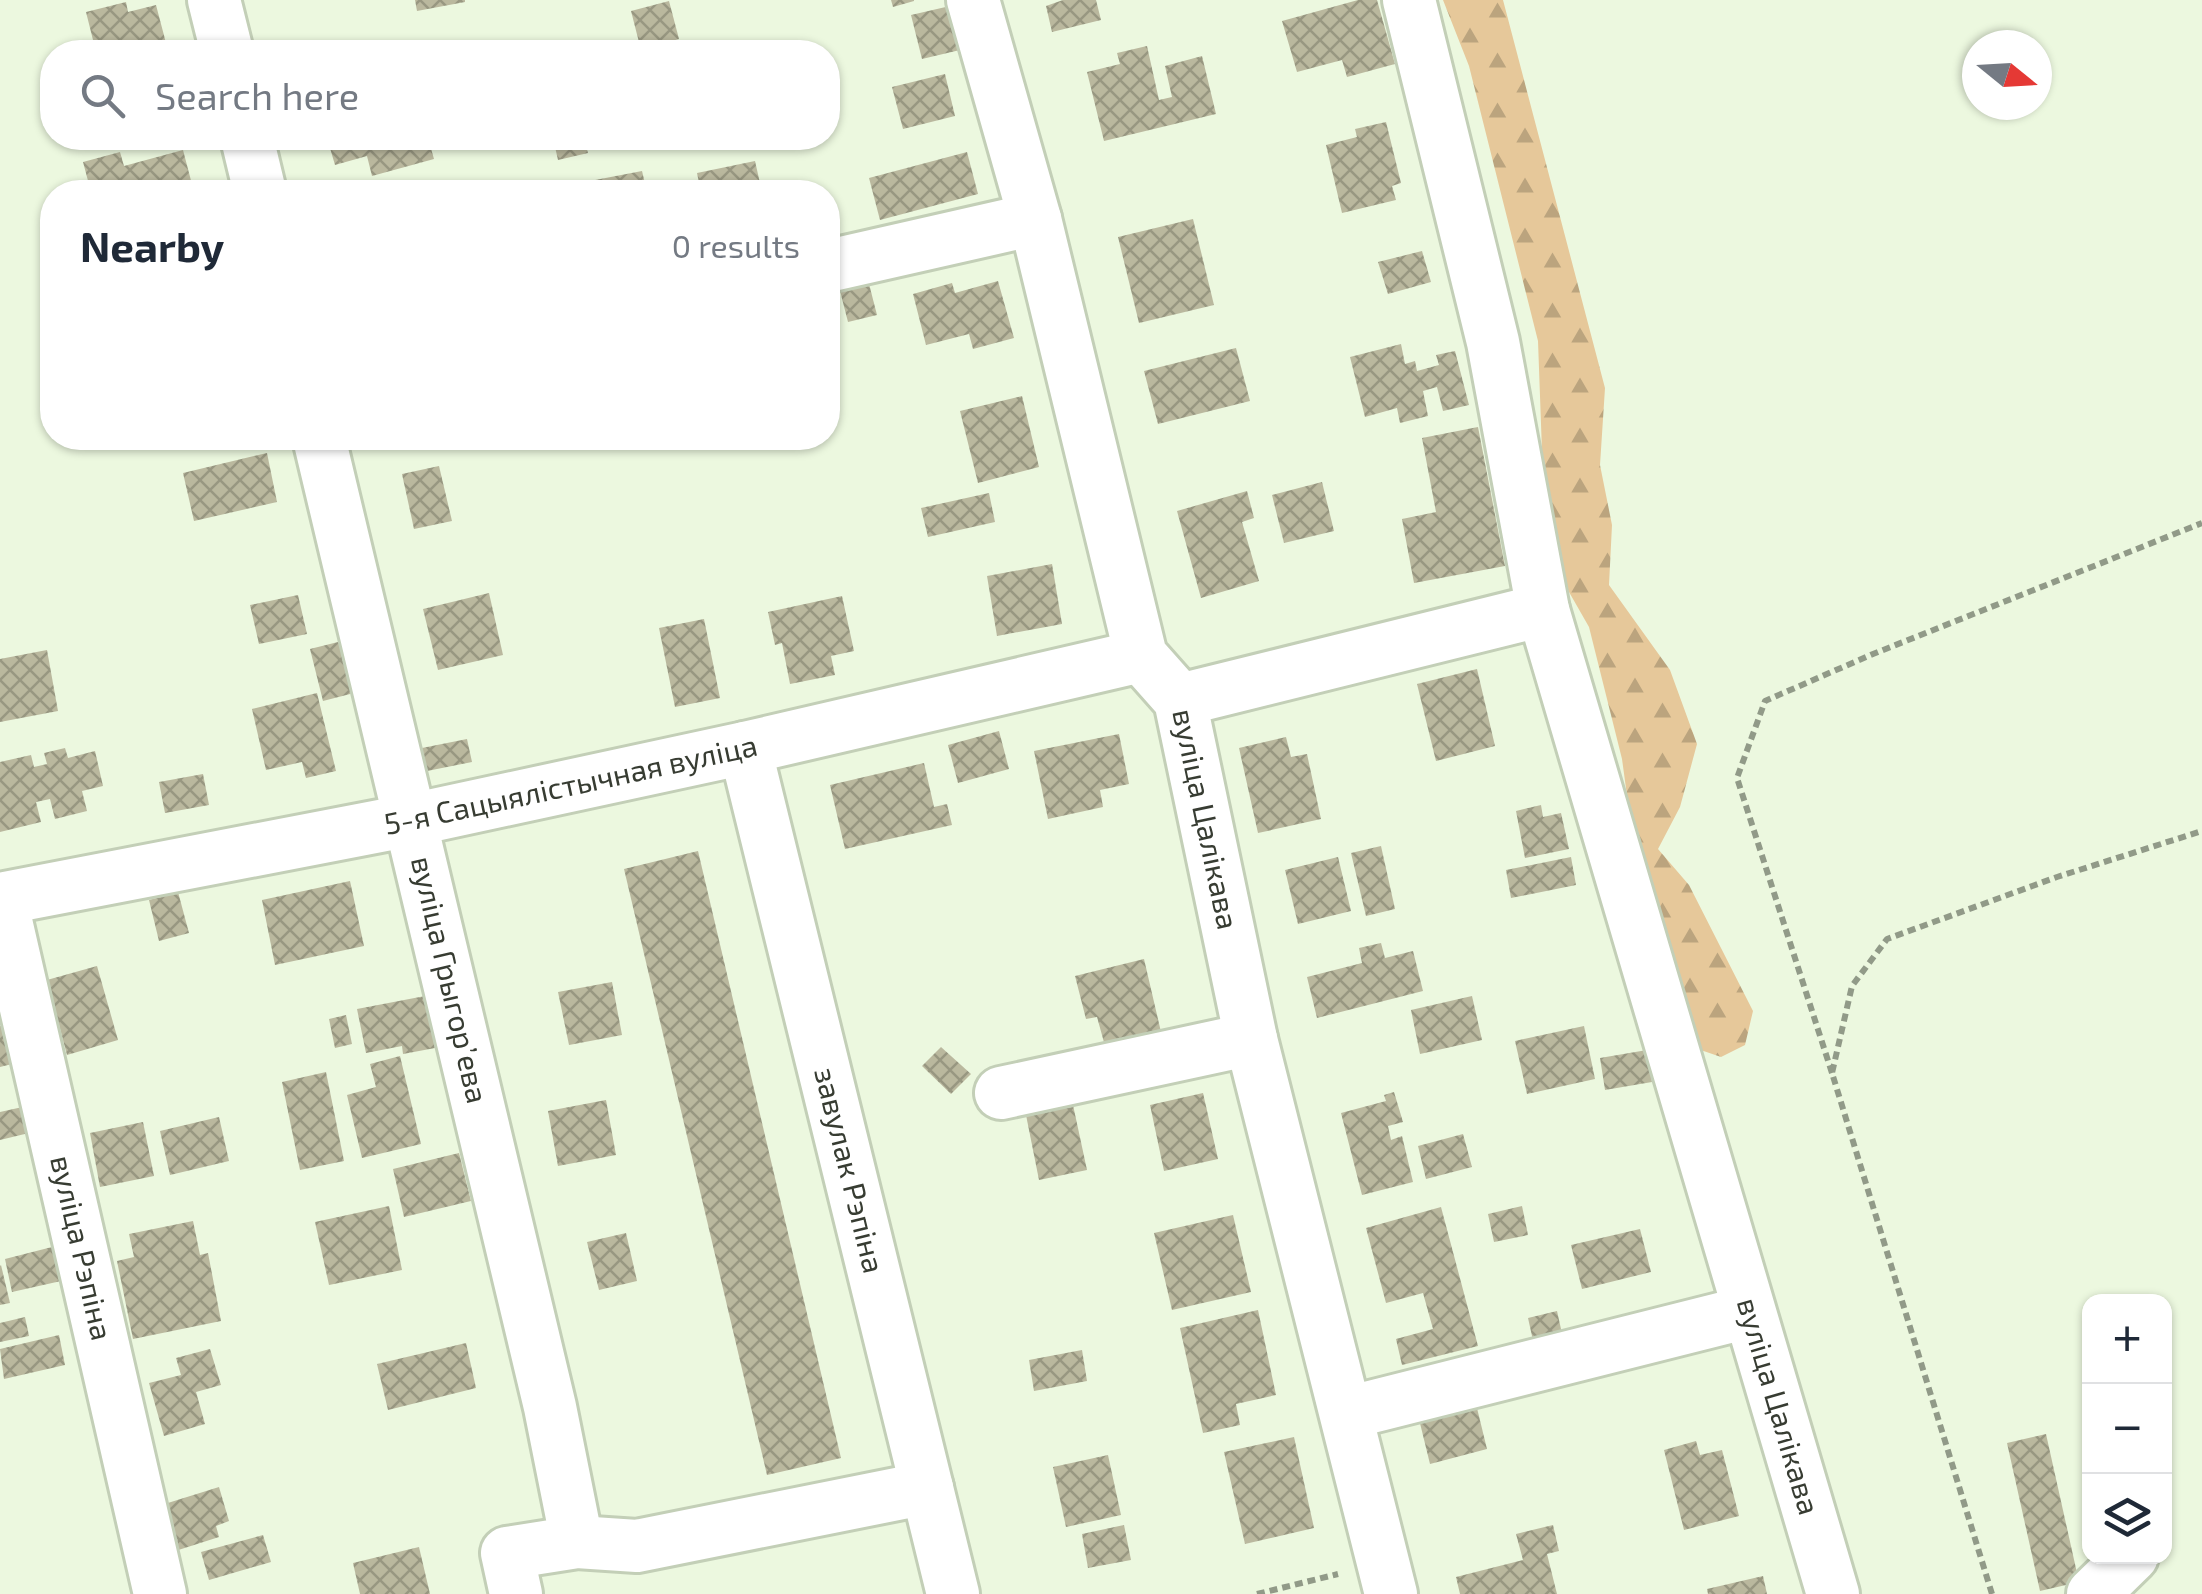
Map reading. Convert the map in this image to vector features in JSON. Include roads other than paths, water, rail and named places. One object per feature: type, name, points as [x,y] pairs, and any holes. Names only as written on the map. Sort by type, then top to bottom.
[{"type":"street","points":[[214,0],[224,40]]},
{"type":"street","name":"вуліца Цалікава","points":[[973,0],[1035,218],[1141,656],[1180,700],[1251,1039],[1387,1578]]},
{"type":"street","name":"вуліца Цалікава","points":[[1409,0],[1493,342],[1543,610],[1833,1594]]},
{"type":"street","points":[[250,150],[257,180]]},
{"type":"street","points":[[840,263],[1035,218]]},
{"type":"street","name":"вуліца Грыгорʼева","points":[[322,450],[550,1407],[577,1542]]},
{"type":"street","points":[[1180,700],[1543,610]]},
{"type":"street","name":"5-я Сацыялістычная вуліца","points":[[0,899],[411,820],[1141,656]]},
{"type":"street","name":"завулак Рэпіна","points":[[745,748],[953,1594]]},
{"type":"street","name":"вуліца Рэпіна","points":[[0,899],[160,1594]]},
{"type":"street","points":[[1001,1094],[1251,1039]]},
{"type":"street","points":[[1346,1413],[1748,1312]]},
{"type":"street","points":[[516,1594],[506,1554],[577,1542],[637,1546],[927,1488]]},
{"type":"street","points":[[2093,1594],[2124,1564]]}]
